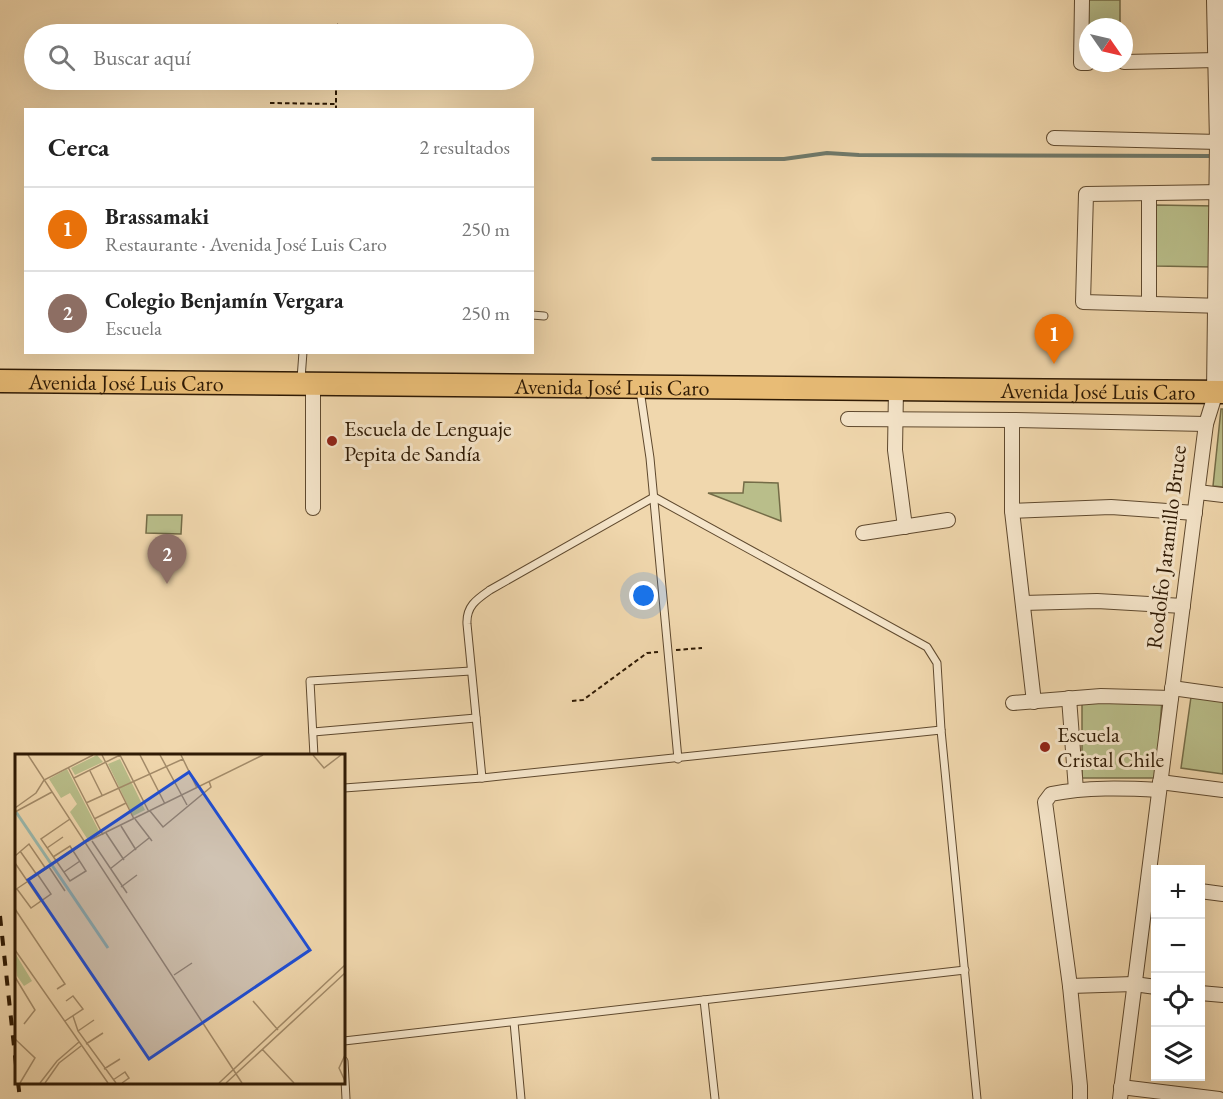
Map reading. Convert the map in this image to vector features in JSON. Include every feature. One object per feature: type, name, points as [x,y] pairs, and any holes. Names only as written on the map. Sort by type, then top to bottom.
[{"type":"main road","name":"Avenida José Luis Caro","points":[[0,381],[1220,392]]},
{"type":"street","points":[[1082,0],[1083,18]]},
{"type":"street","name":"Rodolfo Jaramillo Bruce","points":[[1153,865],[1160,786],[1206,424],[1220,392],[1219,141],[1221,118],[1216,0]]},
{"type":"street","points":[[1133,61],[1219,56]]},
{"type":"street","points":[[1054,138],[1219,141]]},
{"type":"street","points":[[1221,192],[1086,194],[1083,302],[1221,306]]},
{"type":"street","points":[[1149,194],[1149,304]]},
{"type":"street","points":[[306,385],[313,508]]},
{"type":"street","points":[[896,389],[895,450],[905,527]]},
{"type":"street","points":[[848,419],[1206,424]]},
{"type":"street","points":[[1012,420],[1012,511],[1034,702]]},
{"type":"street","points":[[1198,492],[1223,495]]},
{"type":"street","points":[[1012,511],[1111,507],[1195,513]]},
{"type":"street","points":[[863,533],[948,520]]},
{"type":"street","points":[[1023,603],[1097,600],[1183,606]]},
{"type":"street","points":[[1013,703],[1172,693],[1223,695]]},
{"type":"street","points":[[1069,698],[1076,790]]},
{"type":"street","points":[[1080,1099],[1070,986],[1046,806],[1048,796],[1076,790],[1160,786],[1223,790]]},
{"type":"street","name":"Rodolfo Jaramillo Bruce","points":[[1120,1093],[1134,984],[1151,885]]},
{"type":"street","points":[[1205,892],[1223,894]]},
{"type":"street","points":[[1070,986],[1134,984],[1151,986]]},
{"type":"street","points":[[1205,993],[1223,995]]},
{"type":"street","points":[[1120,1093],[1219,1099]]},
{"type":"lane","points":[[534,315],[544,316]]},
{"type":"lane","points":[[303,354],[306,385]]},
{"type":"lane","points":[[639,387],[654,497],[678,759]]},
{"type":"lane","points":[[482,778],[466,615],[473,602],[490,590],[654,497]]},
{"type":"lane","points":[[654,497],[927,647],[937,663],[941,730],[977,1099]]},
{"type":"lane","points":[[314,754],[310,681],[471,670]]},
{"type":"lane","points":[[313,732],[476,718]]},
{"type":"lane","points":[[345,788],[482,778],[678,759],[941,730]]},
{"type":"lane","points":[[345,1041],[965,970]]},
{"type":"lane","points":[[704,1000],[715,1099]]},
{"type":"lane","points":[[514,1022],[521,1099]]},
{"type":"lane","points":[[345,1080],[346,1099]]},
{"type":"path","points":[[336,90],[336,108]]},
{"type":"path","points":[[270,103],[336,104]]},
{"type":"path","points":[[572,700],[583,700],[647,653],[702,648]]},
{"type":"green space","points":[[1087,0],[1120,0],[1120,18],[1087,18]]},
{"type":"green space","points":[[1156,205],[1215,206],[1214,267],[1155,266]]},
{"type":"green space","points":[[1221,409],[1223,409],[1223,487],[1213,486]]},
{"type":"green space","points":[[744,482],[778,483],[781,521],[708,493],[743,493]]},
{"type":"green space","points":[[147,515],[182,515],[181,534],[146,533]]},
{"type":"green space","points":[[1191,697],[1223,701],[1223,774],[1181,768]]},
{"type":"green space","points":[[1162,700],[1156,778],[1082,778],[1082,701]]},
{"type":"waterway","points":[[653,159],[784,159],[827,153],[1213,156]]},
{"type":"railway","points":[[0,916],[15,1056]]},
{"type":"railway","points":[[18,1084],[20,1099]]},
{"type":"place","name":"Brassamaki","points":[[1054,364]]},
{"type":"place","name":"Escuela de Lenguaje Pepita de Sandía","points":[[332,441]]},
{"type":"place","name":"Colegio Benjamín Vergara","points":[[167,584]]},
{"type":"place","name":"Escuela Cristal Chile","points":[[1045,747]]}]
